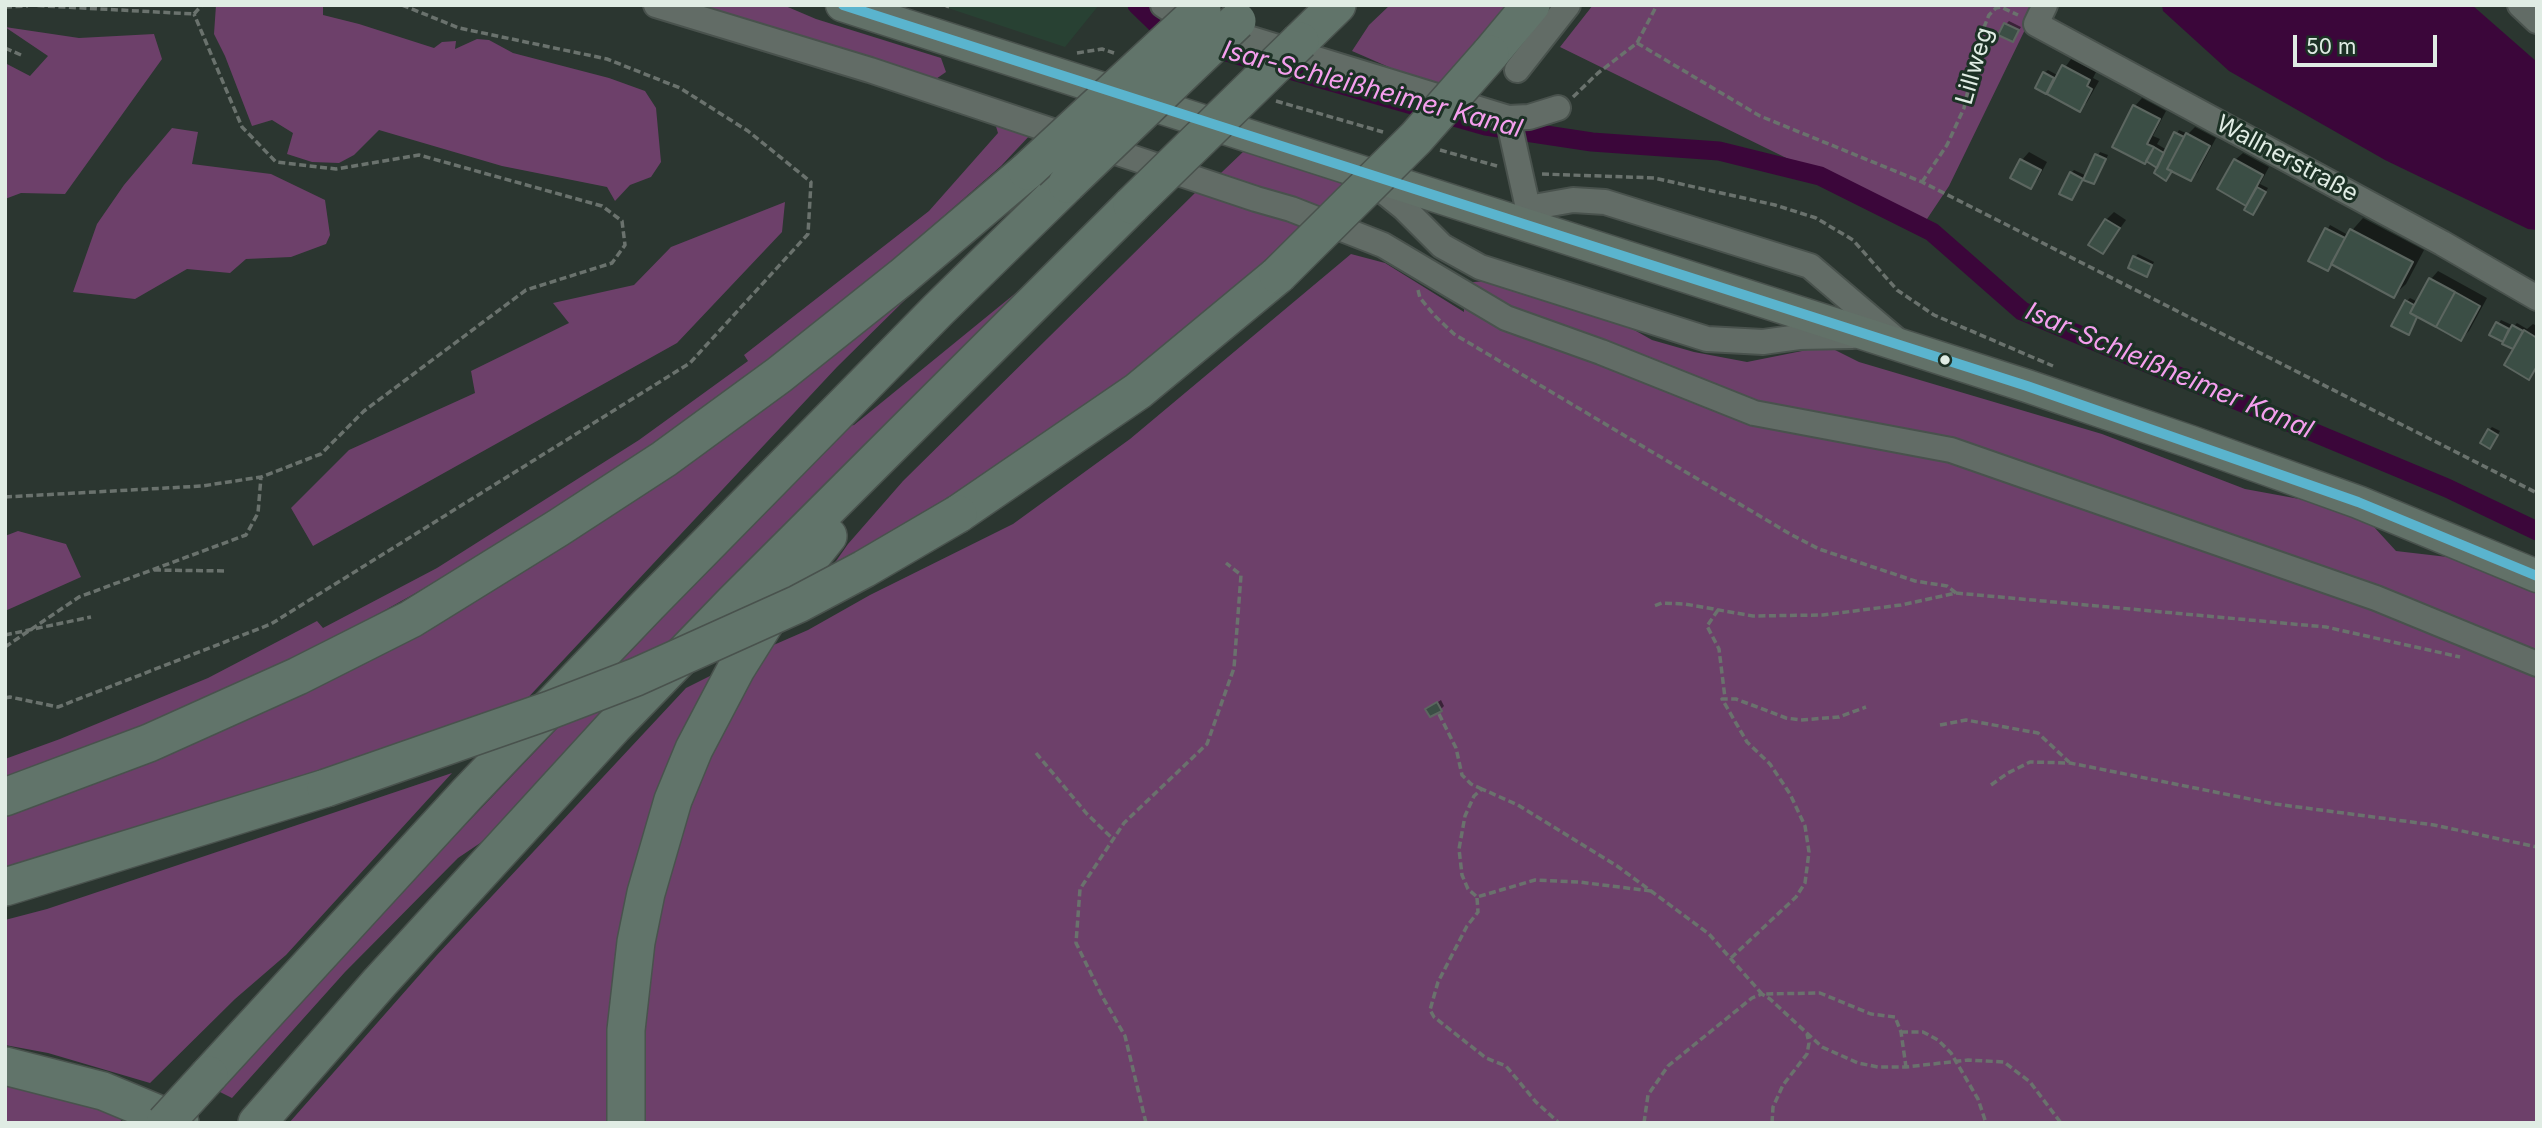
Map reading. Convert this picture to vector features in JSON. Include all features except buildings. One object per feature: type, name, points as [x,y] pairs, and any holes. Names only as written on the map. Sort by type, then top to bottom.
[{"type":"highway","points":[[264,1114],[389,972],[614,726],[742,593],[1337,5]]},
{"type":"highway","points":[[5,887],[326,788],[537,715],[636,677],[798,604],[864,569],[958,514],[1138,391],[1278,275],[1406,148],[1504,62],[1531,5]]},
{"type":"highway","points":[[5,797],[149,743],[298,676],[411,619],[558,528],[675,451],[779,375],[1224,10]]},
{"type":"highway","points":[[165,1123],[468,793],[648,605],[938,310],[1067,184],[1224,10]]},
{"type":"highway","points":[[626,1123],[626,1030],[636,942],[658,848],[673,800],[694,749],[726,688],[788,586],[848,512],[927,431],[943,392]]},
{"type":"highway","points":[[5,1066],[103,1091],[180,1123]]},
{"type":"main road","points":[[842,5],[1360,172],[1524,215],[2190,442],[2358,502],[2537,576]]},
{"type":"street","points":[[656,5],[870,70],[1291,209],[1383,245],[1506,318],[1601,352],[1754,413],[1951,450],[2376,598],[2537,664]]},
{"type":"street","points":[[1163,5],[1183,18],[1509,122],[1558,108]]},
{"type":"street","points":[[1504,62],[1568,5]]},
{"type":"street","points":[[2520,5],[2537,21]]},
{"type":"street","name":"Wallnerstraße","points":[[2041,15],[2537,298]]},
{"type":"street","points":[[1509,122],[1517,157],[1524,215],[1573,200],[1605,202],[1810,266],[1905,347]]},
{"type":"street","points":[[1360,172],[1404,208],[1442,246],[1480,267],[1707,339],[1763,342],[1799,337],[1873,336]]},
{"type":"path","points":[[194,14],[202,5]]},
{"type":"path","points":[[5,698],[58,708],[271,624],[690,363],[808,234],[811,182],[748,131],[680,88],[607,60],[459,27],[402,5]]},
{"type":"path","points":[[1558,108],[1637,43],[1657,5]]},
{"type":"path","points":[[5,7],[194,14]]},
{"type":"path","name":"Lillweg","points":[[1922,182],[1947,145],[1964,108],[1980,37],[1989,15],[2001,7],[2041,15]]},
{"type":"path","points":[[5,497],[202,486],[261,477],[321,454],[364,411],[526,290],[612,262],[625,245],[622,220],[602,206],[419,155],[336,169],[275,162],[242,127],[194,14]]},
{"type":"path","points":[[1637,43],[1760,116],[1922,182],[2537,494]]},
{"type":"path","points":[[5,48],[21,55]]},
{"type":"path","points":[[1418,268],[1414,278],[1420,298],[1454,334],[1717,492],[1819,549],[1915,580],[1947,586],[1956,593]]},
{"type":"path","points":[[5,647],[79,597],[246,535],[258,513],[261,477]]},
{"type":"path","points":[[1146,1123],[1125,1036],[1076,943],[1080,889],[1124,823],[1207,744],[1234,668],[1241,575],[1226,563]]},
{"type":"path","points":[[152,570],[227,571]]},
{"type":"path","points":[[1654,606],[1662,603],[1685,604],[1753,616],[1823,615],[1901,605],[1956,593],[2326,627],[2467,659]]},
{"type":"path","points":[[1718,610],[1707,626],[1719,649],[1725,698],[1722,703],[1731,713],[1745,739],[1770,764],[1797,807],[1807,833],[1809,852],[1805,883],[1796,897],[1731,957]]},
{"type":"path","points":[[5,635],[91,617]]},
{"type":"path","points":[[1725,698],[1748,702],[1752,706],[1786,718],[1801,720],[1839,718],[1866,707]]},
{"type":"path","points":[[1439,714],[1456,748],[1462,775],[1471,784],[1517,805],[1617,866],[1709,934],[1762,994],[1822,1047],[1858,1063],[1878,1067],[1906,1067],[1957,1060],[2004,1062],[2030,1082],[2061,1123]]},
{"type":"path","points":[[1940,725],[1966,719],[2038,733],[2070,763]]},
{"type":"path","points":[[1036,753],[1087,814],[1113,839]]},
{"type":"path","points":[[1991,785],[2030,762],[2070,763],[2275,804],[2434,825],[2537,848]]},
{"type":"path","points":[[1482,789],[1474,796],[1465,816],[1459,849],[1464,882],[1477,897],[1478,912],[1467,926],[1438,982],[1430,1010],[1434,1017],[1486,1058],[1506,1066],[1536,1102],[1559,1123]]},
{"type":"path","points":[[1477,897],[1535,880],[1579,882],[1651,891]]},
{"type":"path","points":[[1644,1123],[1648,1095],[1668,1066],[1752,998],[1762,994],[1821,993],[1871,1013],[1895,1017],[1901,1032],[1906,1067]]},
{"type":"path","points":[[1901,1032],[1923,1032],[1938,1040],[1957,1060],[1978,1099],[1986,1123]]},
{"type":"path","points":[[1772,1123],[1773,1107],[1783,1084],[1807,1054],[1807,1034]]},
{"type":"shaded area","points":[[216,5],[323,5],[323,15],[434,48],[442,42],[456,41],[455,49],[477,39],[489,40],[513,53],[609,78],[645,91],[656,108],[661,162],[651,177],[630,185],[615,201],[607,187],[502,166],[379,130],[354,155],[339,163],[312,162],[287,154],[293,133],[272,120],[252,126],[214,34]]},
{"type":"shaded area","points":[[697,5],[783,5],[816,19],[941,58],[946,72],[933,81]]},
{"type":"shaded area","points":[[939,5],[1099,5],[1065,47]]},
{"type":"shaded area","points":[[1390,5],[1517,5],[1437,88],[1352,51],[1369,25]]},
{"type":"shaded area","points":[[1593,5],[2037,5],[1949,186],[1923,225],[1560,47]]},
{"type":"shaded area","points":[[2162,5],[2472,5],[2537,62],[2537,230],[2528,229],[2385,160],[2229,71],[2163,11]]},
{"type":"shaded area","points":[[5,27],[79,38],[154,34],[162,59],[65,194],[21,193],[5,199],[5,63],[30,76],[48,56]]},
{"type":"shaded area","points":[[994,120],[1032,133],[1001,166],[868,282],[702,413],[584,493],[473,561],[362,623],[262,673],[116,738],[5,780],[5,759],[208,678],[317,621],[323,628],[437,568],[639,440],[748,361],[744,355],[929,211],[998,133]]},
{"type":"shaded area","points":[[172,128],[198,132],[192,164],[271,174],[325,200],[330,235],[326,244],[291,257],[246,259],[230,273],[187,269],[135,299],[73,292],[97,224],[124,185]]},
{"type":"shaded area","points":[[1244,151],[1345,184],[1256,269],[1262,274],[1092,411],[829,571],[848,544],[903,481],[1196,192],[1200,193]]},
{"type":"shaded area","points":[[785,202],[782,232],[677,343],[313,546],[291,508],[349,450],[475,393],[471,371],[569,323],[553,303],[634,285],[671,247]]},
{"type":"shaded area","points":[[1351,254],[1385,263],[1464,312],[1464,283],[1495,280],[1590,305],[1652,340],[1694,352],[1747,362],[1827,346],[1859,362],[2102,434],[2245,489],[2305,500],[2364,516],[2396,551],[2456,558],[2537,590],[2537,1123],[646,1123],[643,1091],[646,1003],[658,924],[673,858],[699,785],[723,729],[769,647],[808,630],[870,595],[1013,524],[1130,439]]},
{"type":"shaded area","points":[[1028,283],[736,574],[495,833],[458,858],[345,972],[232,1098],[214,1089],[844,427],[854,425]]},
{"type":"shaded area","points":[[913,292],[837,367],[523,703],[5,879],[5,815],[409,638],[595,526],[711,447]]},
{"type":"shaded area","points":[[18,531],[66,544],[81,577],[5,611],[5,536]]},
{"type":"shaded area","points":[[730,666],[689,741],[619,1123],[289,1123],[437,955],[686,688]]},
{"type":"shaded area","points":[[452,773],[286,955],[235,999],[150,1083],[48,1053],[5,1045],[5,920],[47,909]]},
{"type":"shaded area","points":[[5,1078],[127,1113],[119,1123],[5,1123]]},
{"type":"waterway","name":"Isar-Schleißheimer Kanal","points":[[1137,5],[1169,36],[1178,38]]},
{"type":"waterway","name":"Isar-Schleißheimer Kanal","points":[[1206,46],[1486,126],[1592,142],[1719,151],[1820,176],[1932,232],[2022,311],[2447,488],[2537,531]]},
{"type":"transit line","points":[[843,5],[2027,386],[2358,502],[2537,576]]}]
